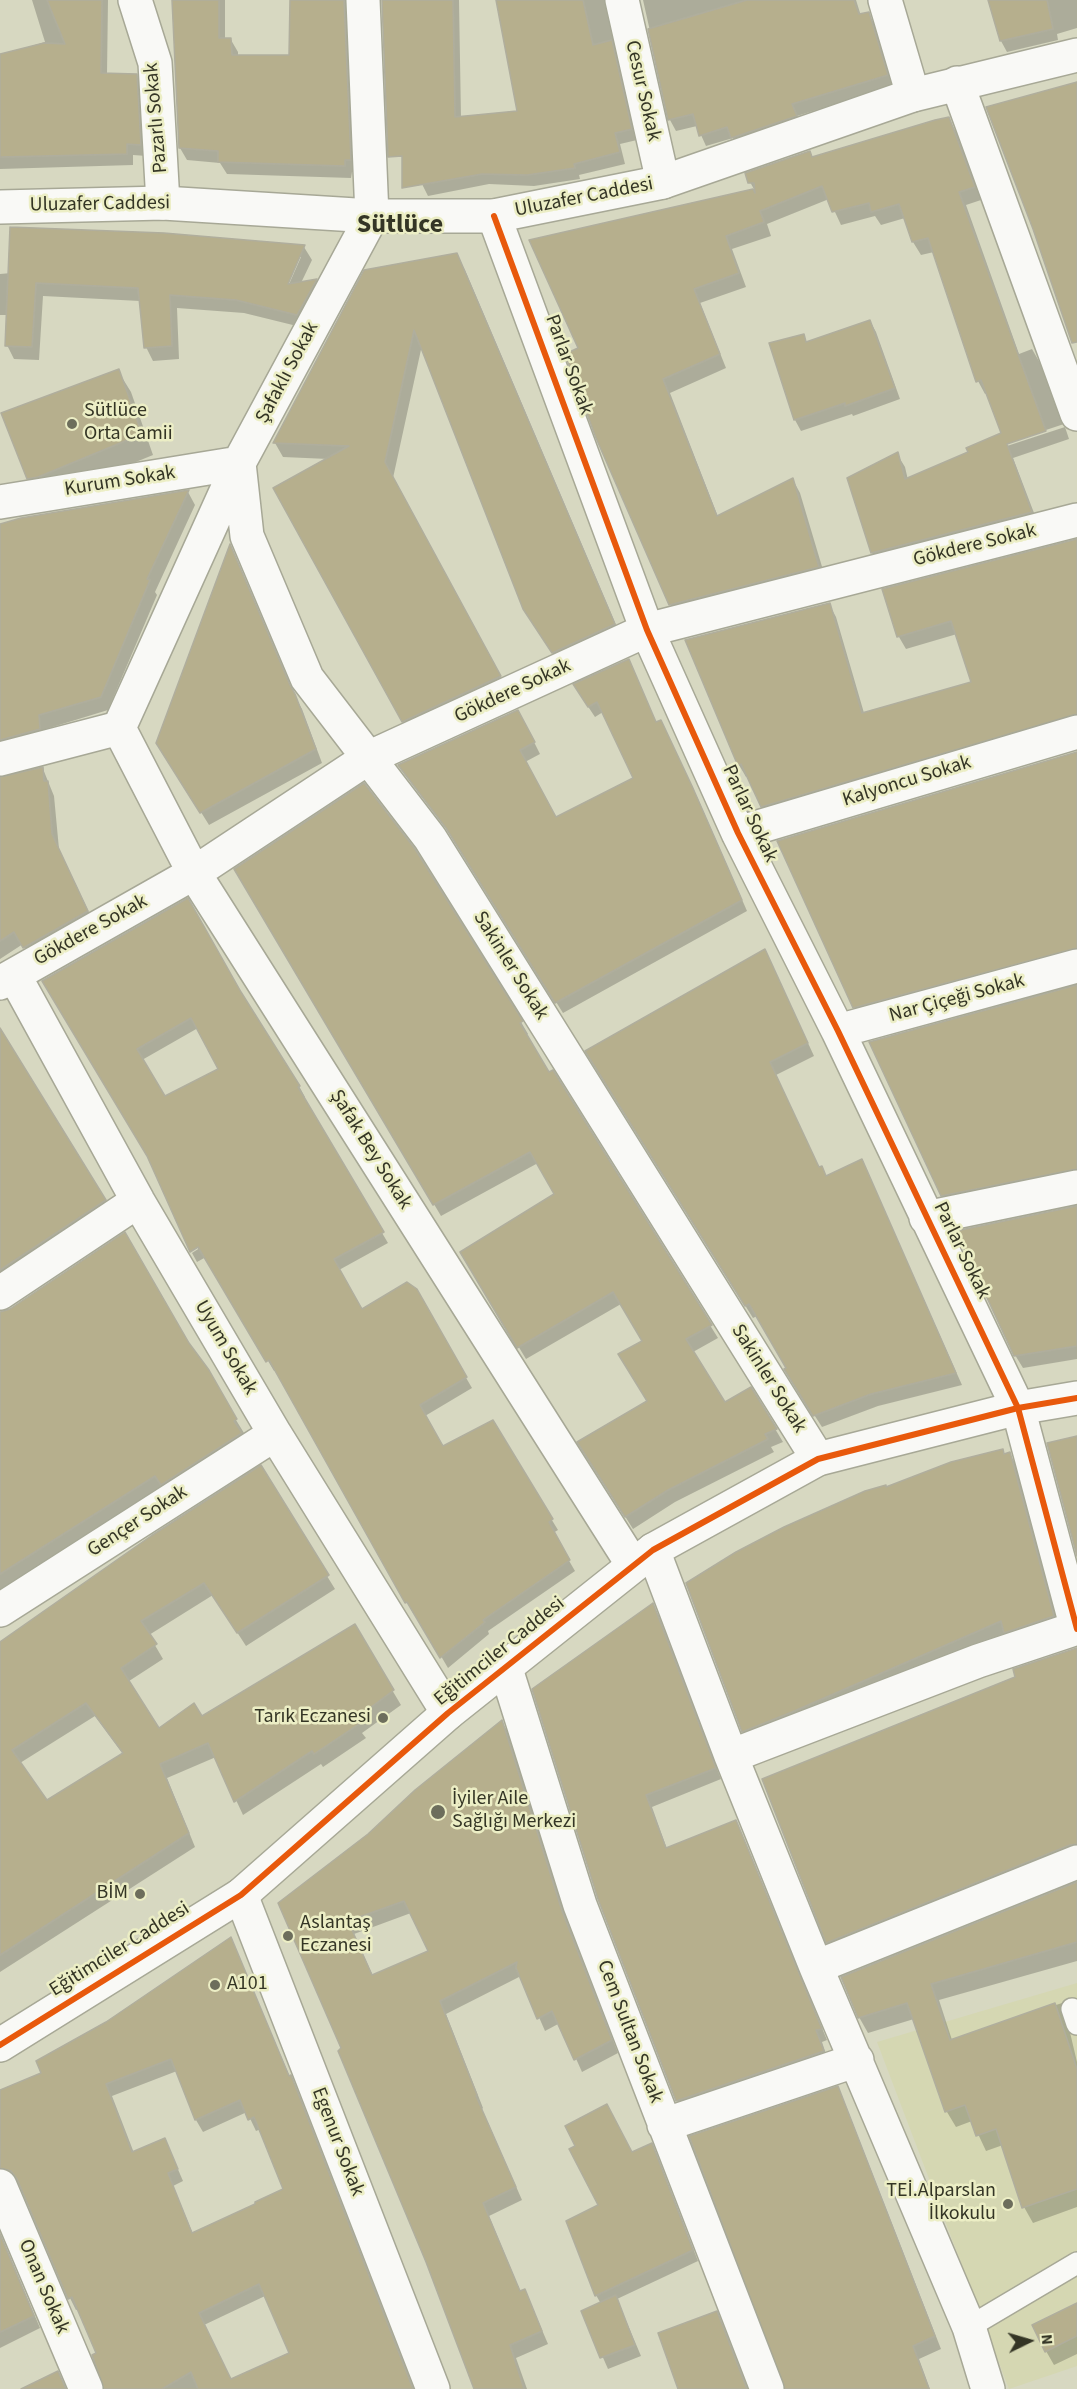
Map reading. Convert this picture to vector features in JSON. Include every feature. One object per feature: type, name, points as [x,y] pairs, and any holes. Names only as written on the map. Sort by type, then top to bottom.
[{"type":"street","name":"Pazarlı Sokak","points":[[135,0],[155,63],[163,203]]},
{"type":"street","points":[[363,0],[372,216]]},
{"type":"street","name":"Cesur Sokak","points":[[622,0],[663,182]]},
{"type":"street","points":[[885,0],[913,94]]},
{"type":"street","name":"Uluzafer Caddesi","points":[[0,207],[163,203],[372,216],[494,216],[663,182],[913,94],[1077,55]]},
{"type":"street","points":[[957,83],[1077,414]]},
{"type":"street","name":"Şafaklı Sokak","points":[[119,728],[239,463],[372,216]]},
{"type":"street","name":"Parlar Sokak","points":[[494,216],[647,630],[738,833],[838,1031],[1018,1408],[1077,1628]]},
{"type":"street","name":"Kurum Sokak","points":[[1,494],[239,463]]},
{"type":"street","name":"Sakinler Sokak","points":[[239,463],[247,536],[307,678],[430,838],[818,1459]]},
{"type":"street","name":"Gökdere Sokak","points":[[7,979],[194,873],[368,758],[647,630],[1077,520]]},
{"type":"street","points":[[0,759],[119,728]]},
{"type":"street","name":"Şafak Bey Sokak","points":[[119,728],[194,873],[643,1558],[731,1756],[816,1967],[969,2327],[988,2389]]},
{"type":"street","name":"Kalyoncu Sokak","points":[[738,833],[1077,732]]},
{"type":"street","name":"Nar Çiçeği Sokak","points":[[838,1031],[1077,966]]},
{"type":"street","name":"Uyum Sokak","points":[[7,979],[275,1434],[448,1713]]},
{"type":"street","points":[[926,1218],[1077,1187]]},
{"type":"street","points":[[0,1293],[138,1201]]},
{"type":"street","name":"Eğitimciler Caddesi","points":[[0,2045],[241,1895],[448,1713],[643,1558],[818,1459],[1018,1408],[1077,1398]]},
{"type":"street","name":"Gençer Sokak","points":[[0,1610],[275,1434]]},
{"type":"street","points":[[731,1756],[978,1661],[1077,1628]]},
{"type":"street","name":"Cem Sultan Sokak","points":[[506,1669],[580,1905],[767,2389]]},
{"type":"street","points":[[816,1967],[1077,1862]]},
{"type":"street","name":"Egenur Sokak","points":[[241,1895],[433,2389]]},
{"type":"street","points":[[664,2125],[857,2061]]},
{"type":"street","name":"Onan Sokak","points":[[0,2186],[86,2389]]},
{"type":"lane","points":[[969,2327],[1077,2263]]},
{"type":"shaded area","name":"TEİ.Alparslan İlkokulu","points":[[1077,1983],[1077,2366],[1009,2389],[877,2042]]},
{"type":"building","points":[[47,0],[102,0],[101,73],[137,74],[141,145],[127,144],[127,154],[0,157],[0,54],[44,43],[65,44]]},
{"type":"building","points":[[172,0],[219,0],[219,38],[231,38],[232,55],[289,55],[290,0],[344,0],[351,160],[345,160],[345,166],[218,162],[218,151],[179,148]]},
{"type":"building","points":[[382,0],[453,0],[455,117],[517,111],[496,0],[583,0],[593,45],[612,40],[632,129],[615,133],[620,152],[574,164],[575,168],[527,175],[482,174],[402,188],[402,156],[388,157]]},
{"type":"building","points":[[747,0],[854,0],[859,14],[869,12],[888,75],[792,104],[797,116],[731,138],[727,127],[699,136],[693,114],[668,120],[648,29]]},
{"type":"building","points":[[988,0],[1047,0],[1053,29],[1000,41]]},
{"type":"building","points":[[1077,82],[1077,342],[1072,343],[1033,229],[986,107]]},
{"type":"building","points":[[949,117],[975,187],[959,192],[1046,431],[1007,444],[1032,512],[871,553],[847,478],[898,452],[905,479],[968,452],[966,448],[1001,433],[981,380],[976,382],[928,238],[912,242],[899,204],[871,212],[869,203],[832,212],[822,186],[760,211],[764,222],[726,236],[739,273],[694,289],[720,354],[663,379],[717,516],[793,478],[819,567],[669,605],[596,438],[565,354],[578,348],[529,240],[753,189],[755,193],[754,183],[748,183],[745,173],[810,151],[812,157]]},
{"type":"building","points":[[10,227],[164,233],[305,245],[288,284],[317,279],[297,315],[236,300],[170,295],[172,346],[144,348],[138,288],[36,283],[32,347],[5,346]]},
{"type":"building","points":[[457,253],[615,624],[552,653],[523,609],[414,330],[385,462],[501,676],[402,722],[273,488],[349,446],[273,443],[364,270]]},
{"type":"building","points":[[870,320],[895,388],[845,406],[845,403],[794,420],[769,343],[804,334],[806,342]]},
{"type":"building","name":"Sütlüce Orta Camii","points":[[119,369],[142,434],[38,477],[27,479],[1,413]]},
{"type":"building","points":[[189,490],[147,579],[150,580],[101,697],[39,715],[40,729],[0,740],[0,524],[21,518]]},
{"type":"building","points":[[1077,539],[1077,714],[761,807],[741,764],[738,766],[685,640],[830,603],[862,713],[971,682],[951,621],[897,637],[882,589]]},
{"type":"building","points":[[230,544],[295,694],[316,749],[200,813],[156,743]]},
{"type":"building","points":[[629,659],[656,722],[661,720],[692,786],[742,900],[555,1003],[446,828],[398,765],[518,710],[535,742],[520,750],[556,817],[633,778],[597,702],[588,707],[573,684]]},
{"type":"building","points":[[1077,752],[1077,948],[853,1008],[777,841]]},
{"type":"building","points":[[43,767],[44,781],[48,781],[52,834],[88,911],[23,948],[14,932],[0,941],[0,777]]},
{"type":"building","points":[[364,783],[415,849],[523,1021],[520,1023],[549,1072],[553,1070],[712,1325],[686,1339],[725,1402],[751,1387],[777,1429],[765,1434],[768,1439],[668,1490],[625,1517],[577,1442],[647,1401],[618,1354],[642,1341],[613,1292],[517,1348],[460,1252],[554,1194],[530,1152],[433,1205],[234,869]]},
{"type":"building","points":[[188,898],[241,992],[300,1086],[298,1087],[384,1232],[334,1259],[362,1309],[407,1282],[417,1289],[467,1377],[420,1405],[443,1446],[493,1420],[553,1519],[549,1522],[570,1560],[483,1620],[485,1622],[440,1658],[407,1602],[405,1603],[269,1360],[266,1362],[198,1247],[190,1252],[147,1156],[42,981]],"holes":[[[191,1018],[218,1069],[165,1096],[137,1049]]]},
{"type":"building","points":[[765,949],[808,1043],[770,1062],[819,1167],[822,1166],[826,1176],[862,1159],[956,1373],[871,1394],[813,1416],[784,1369],[786,1368],[749,1304],[745,1306],[585,1051]]},
{"type":"building","points":[[1077,985],[1077,1169],[941,1196],[869,1042]]},
{"type":"building","points":[[0,1028],[106,1200],[0,1270]]},
{"type":"building","points":[[1077,1206],[1077,1346],[1014,1356],[956,1231]]},
{"type":"building","points":[[125,1232],[189,1343],[209,1370],[237,1419],[234,1421],[242,1433],[161,1485],[155,1476],[0,1574],[0,1312],[10,1309]]},
{"type":"building","points":[[1077,1436],[1077,1556],[1047,1443]]},
{"type":"building","points":[[1003,1449],[1004,1454],[1010,1452],[1054,1616],[1004,1633],[1001,1621],[742,1732],[686,1583],[736,1552],[784,1527],[865,1491],[886,1485],[886,1487],[951,1462]]},
{"type":"building","points":[[261,1465],[329,1575],[237,1633],[204,1583],[141,1621],[157,1644],[121,1668],[159,1728],[194,1703],[202,1716],[355,1624],[394,1690],[355,1719],[359,1724],[314,1754],[312,1751],[234,1802],[208,1743],[160,1764],[189,1833],[0,1955],[0,1642],[151,1536]],"holes":[[[86,1703],[123,1753],[47,1800],[12,1750]]]},
{"type":"building","points":[[653,1603],[716,1768],[646,1795],[666,1848],[736,1820],[822,2029],[816,2030],[824,2051],[676,2101],[598,1899],[532,1689]]},
{"type":"building","points":[[1077,1648],[1077,1844],[826,1943],[762,1779],[1015,1677],[1013,1669]]},
{"type":"building","points":[[502,1720],[562,1911],[612,2040],[574,2060],[552,2011],[537,2019],[516,1968],[517,1962],[440,2001],[476,2096],[516,2187],[483,2203],[520,2291],[525,2289],[542,2331],[510,2345],[524,2389],[474,2389],[426,2262],[338,2051],[341,2048],[278,1903],[368,1834],[415,1790]],"holes":[[[404,1901],[428,1951],[372,1975],[348,1921]]]},
{"type":"building","points":[[1077,1882],[1077,1942],[931,1984],[950,2040],[1055,2003],[1077,2069],[1077,2189],[1022,2208],[996,2129],[976,2136],[965,2105],[945,2112],[907,2003],[858,2018],[841,1977]]},
{"type":"building","points":[[231,1937],[289,2076],[291,2075],[413,2389],[198,2389],[191,2372],[162,2389],[104,2389],[92,2355],[96,2353],[72,2297],[68,2299],[17,2179],[11,2171],[0,2168],[0,2090],[41,2073],[36,2061],[106,2022]],"holes":[[[171,2059],[195,2120],[240,2100],[248,2120],[254,2117],[283,2189],[192,2233],[168,2173],[178,2169],[165,2138],[132,2152],[106,2084]],[[259,2284],[289,2353],[231,2379],[199,2313]]]},
{"type":"building","points":[[838,2086],[935,2336],[913,2346],[929,2389],[785,2389],[689,2136]]},
{"type":"building","points":[[607,2104],[632,2152],[652,2143],[693,2250],[595,2296],[566,2221],[598,2205],[569,2149],[575,2146],[565,2126]]},
{"type":"building","points":[[0,2234],[34,2316],[0,2332]]},
{"type":"building","points":[[616,2295],[635,2345],[600,2358],[581,2311]]},
{"type":"building","points":[[1077,2303],[1077,2336],[1045,2352],[1032,2325]]},
{"type":"building","points":[[717,2311],[747,2389],[678,2389],[658,2333]]},
{"type":"building","points":[[58,2371],[66,2389],[21,2389]]},
{"type":"cycle path","points":[[494,216],[647,630],[738,833],[838,1031],[1018,1408],[1077,1629]]},
{"type":"cycle path","points":[[0,2045],[241,1895],[448,1713],[653,1550],[818,1459],[1018,1408],[1077,1398]]},
{"type":"place","name":"Sütlüce Orta Camii","points":[[72,424]]},
{"type":"place","name":"Tarık Eczanesi","points":[[383,1718]]},
{"type":"place","name":"İyiler Aile Sağlığı Merkezi","points":[[438,1812]]},
{"type":"place","name":"BİM","points":[[140,1894]]},
{"type":"place","name":"Aslantaş Eczanesi","points":[[288,1936]]},
{"type":"place","name":"A101","points":[[215,1985]]},
{"type":"place","name":"TEİ.Alparslan İlkokulu","points":[[1008,2204]]},
{"type":"district","name":"Sütlüce","points":[[400,226]]}]
